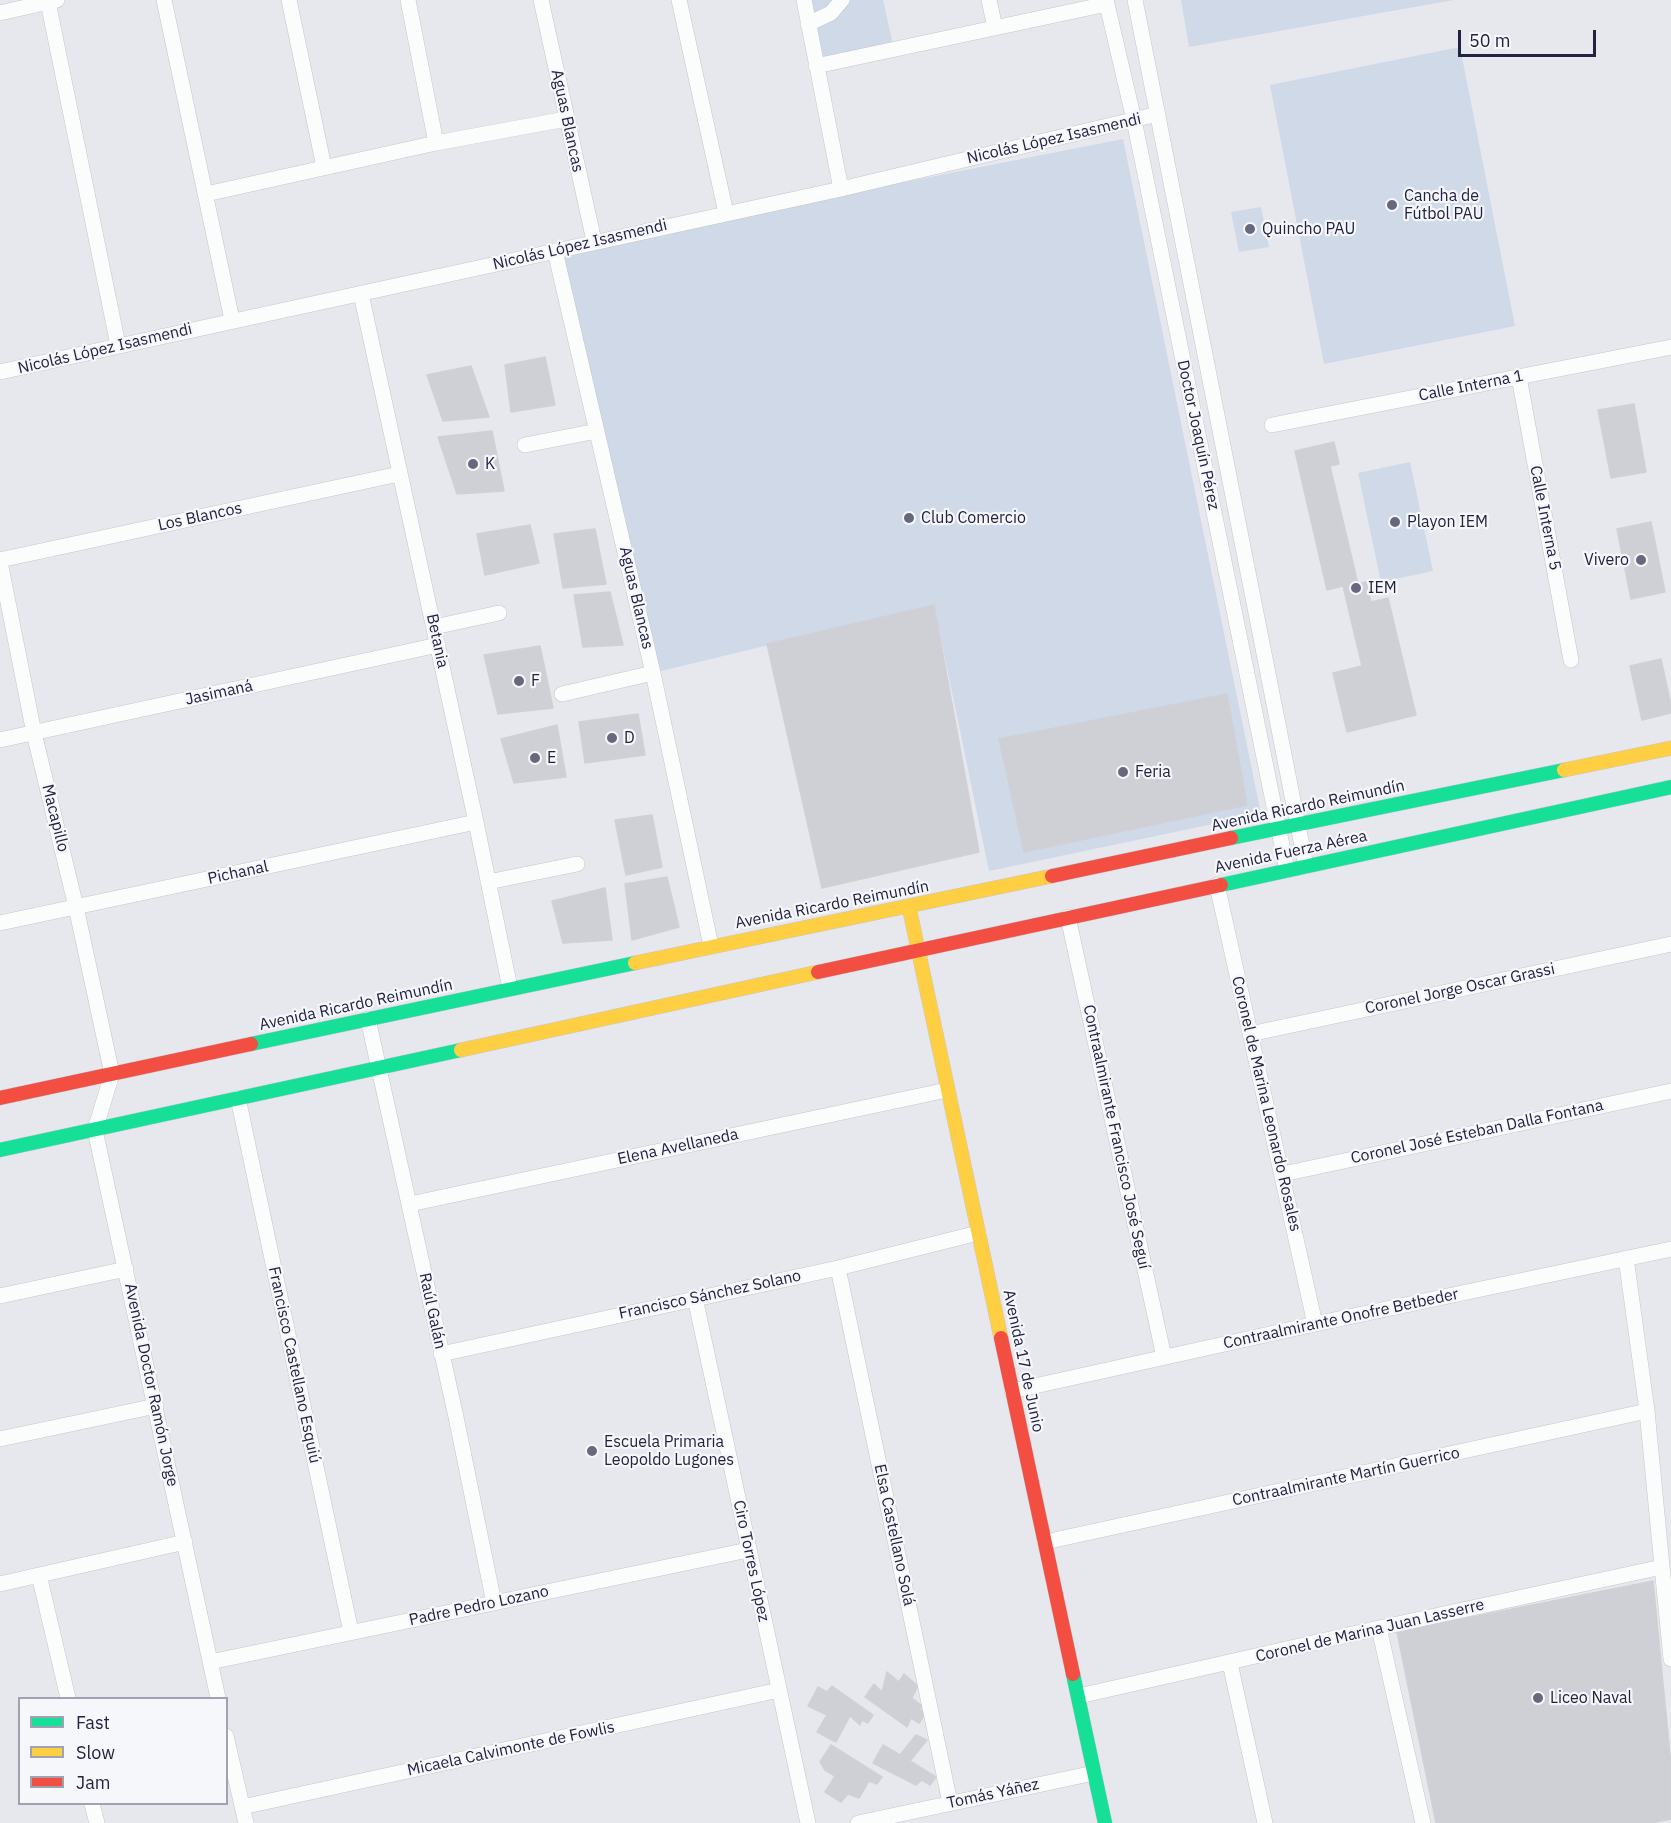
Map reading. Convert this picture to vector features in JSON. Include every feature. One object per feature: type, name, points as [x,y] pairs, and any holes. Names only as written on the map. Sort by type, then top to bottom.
[{"type":"street","points":[[164,0],[232,320]]},
{"type":"street","points":[[289,0],[324,167]]},
{"type":"street","points":[[408,0],[436,143]]},
{"type":"street","name":"Aguas Blancas","points":[[541,0],[594,241]]},
{"type":"street","points":[[679,0],[726,213]]},
{"type":"street","points":[[804,0],[841,189]]},
{"type":"street","points":[[808,24],[831,13],[842,0]]},
{"type":"street","points":[[989,0],[995,28]]},
{"type":"street","name":"Doctor Joaquín Pérez","points":[[1135,0],[1306,866]]},
{"type":"street","points":[[0,13],[52,1],[118,345]]},
{"type":"street","points":[[816,66],[1106,2]]},
{"type":"street","name":"Doctor Joaquín Pérez","points":[[1106,2],[1134,120],[1287,870]]},
{"type":"street","name":"Nicolás López Isasmendi","points":[[0,372],[841,189],[1158,114]]},
{"type":"street","points":[[206,194],[436,143],[566,119]]},
{"type":"street","name":"Aguas Blancas","points":[[555,251],[653,673],[711,946]]},
{"type":"street","name":"Betania","points":[[361,294],[510,988]]},
{"type":"street","name":"Calle Interna 1","points":[[1272,425],[1671,347]]},
{"type":"street","name":"Calle Interna 5","points":[[1519,377],[1572,660]]},
{"type":"street","points":[[525,446],[597,431]]},
{"type":"street","name":"Los Blancos","points":[[0,561],[399,474]]},
{"type":"street","name":"Macapillo","points":[[0,561],[34,733],[76,907],[112,1074]]},
{"type":"street","points":[[434,627],[499,613]]},
{"type":"street","name":"Jasimaná","points":[[0,740],[438,645]]},
{"type":"street","points":[[562,694],[653,673]]},
{"type":"street","name":"Avenida Ricardo Reimundín","points":[[0,1098],[510,988],[1671,748]]},
{"type":"street","name":"Avenida Fuerza Aérea","points":[[917,950],[1671,787]]},
{"type":"street","name":"Pichanal","points":[[0,923],[476,822]]},
{"type":"street","points":[[489,882],[577,864]]},
{"type":"street","name":"Coronel de Marina Leonardo Rosales","points":[[1217,885],[1316,1324]]},
{"type":"street","name":"Avenida 17 de Junio","points":[[909,907],[1105,1823]]},
{"type":"street","name":"Contraalmirante Francisco José Seguí","points":[[1068,917],[1164,1357]]},
{"type":"street","name":"Coronel Jorge Oscar Grassi","points":[[1250,1034],[1671,944]]},
{"type":"street","points":[[0,1150],[917,950]]},
{"type":"street","name":"Raúl Galán","points":[[368,1019],[410,1204],[494,1603]]},
{"type":"street","name":"Avenida Doctor Ramón Jorge","points":[[112,1074],[95,1130],[218,1697]]},
{"type":"street","name":"Elena Avellaneda","points":[[410,1204],[947,1090]]},
{"type":"street","name":"Coronel José Esteban Dalla Fontana","points":[[1283,1174],[1671,1091]]},
{"type":"street","name":"Francisco Castellano Esquiú","points":[[238,1098],[351,1632]]},
{"type":"street","name":"Francisco Sánchez Solano","points":[[441,1354],[838,1268],[978,1233]]},
{"type":"street","name":"Contraalmirante Onofre Betbeder","points":[[1012,1391],[1671,1249]]},
{"type":"street","points":[[1626,1258],[1647,1411],[1671,1659]]},
{"type":"street","name":"Elsa Castellano Solá","points":[[838,1268],[950,1803]]},
{"type":"street","points":[[0,1296],[126,1269]]},
{"type":"street","name":"Ciro Torres López","points":[[695,1298],[808,1823]]},
{"type":"street","points":[[0,1439],[156,1406]]},
{"type":"street","name":"Contraalmirante Martín Guerrico","points":[[1045,1542],[1647,1411]]},
{"type":"street","points":[[0,1584],[185,1542]]},
{"type":"street","name":"Padre Pedro Lozano","points":[[210,1662],[748,1550]]},
{"type":"street","name":"Coronel de Marina Juan Lasserre","points":[[1078,1696],[1662,1567]]},
{"type":"street","points":[[39,1575],[68,1697]]},
{"type":"street","points":[[1379,1628],[1423,1823]]},
{"type":"street","points":[[1230,1663],[1265,1823]]},
{"type":"street","name":"Micaela Calvimonte de Fowlis","points":[[242,1807],[779,1690]]},
{"type":"street","points":[[228,1745],[246,1823]]},
{"type":"street","name":"Tomás Yáñez","points":[[858,1823],[1094,1773]]},
{"type":"street","points":[[92,1805],[97,1823]]},
{"type":"shaded area","points":[[799,0],[883,0],[894,49],[815,61]]},
{"type":"shaded area","points":[[1181,0],[1454,0],[1189,47]]},
{"type":"shaded area","name":"Cancha de Fútbol PAU","points":[[1460,47],[1515,326],[1324,364],[1270,85]]},
{"type":"shaded area","name":"Club Comercio","points":[[1123,139],[1261,814],[989,871],[934,605],[653,673],[555,251]]},
{"type":"shaded area","name":"Quincho PAU","points":[[1261,207],[1269,247],[1239,252],[1231,212]]},
{"type":"shaded area","name":"Playon IEM","points":[[1410,462],[1433,571],[1381,582],[1358,473]]},
{"type":"building","points":[[545,357],[555,405],[511,412],[505,365]]},
{"type":"building","points":[[471,366],[489,417],[443,421],[427,375]]},
{"type":"building","points":[[1634,404],[1646,472],[1611,478],[1598,410]]},
{"type":"building","name":"K","points":[[492,431],[504,491],[457,494],[438,437]]},
{"type":"building","name":"IEM","points":[[1334,442],[1339,464],[1330,466],[1358,584],[1366,582],[1371,602],[1388,598],[1416,715],[1347,732],[1333,673],[1362,666],[1343,586],[1327,590],[1295,451]]},
{"type":"building","name":"Vivero","points":[[1651,522],[1665,592],[1631,599],[1617,529]]},
{"type":"building","points":[[530,525],[539,563],[485,575],[477,534]]},
{"type":"building","points":[[595,529],[606,584],[563,588],[554,534]]},
{"type":"building","points":[[610,592],[623,645],[583,647],[574,595]]},
{"type":"building","points":[[934,605],[979,852],[822,888],[767,644]]},
{"type":"building","name":"F","points":[[540,646],[553,708],[498,714],[484,655]]},
{"type":"building","points":[[1661,659],[1671,713],[1642,720],[1630,666]]},
{"type":"building","name":"Feria","points":[[1227,694],[1247,805],[1024,852],[999,739]]},
{"type":"building","name":"D","points":[[638,714],[645,755],[585,763],[579,722]]},
{"type":"building","name":"E","points":[[557,725],[566,777],[514,783],[501,739]]},
{"type":"building","points":[[652,815],[662,867],[626,875],[615,820]]},
{"type":"building","points":[[667,877],[679,927],[632,940],[625,884]]},
{"type":"building","points":[[605,888],[612,940],[563,943],[552,901]]},
{"type":"building","name":"Liceo Naval","points":[[1653,1581],[1671,1765],[1671,1819],[1652,1823],[1436,1823],[1397,1632]]},
{"type":"building","points":[[887,1672],[899,1682],[904,1674],[918,1686],[912,1698],[922,1706],[920,1709],[925,1714],[919,1723],[911,1718],[907,1727],[865,1697],[874,1684],[882,1692]]},
{"type":"building","points":[[832,1686],[873,1715],[868,1723],[862,1720],[860,1725],[850,1716],[836,1742],[817,1732],[827,1715],[808,1706],[818,1687],[827,1692]]},
{"type":"building","points":[[916,1735],[927,1740],[910,1761],[936,1777],[930,1785],[922,1780],[916,1785],[873,1763],[883,1745],[900,1755]]},
{"type":"building","points":[[831,1745],[882,1777],[877,1784],[869,1781],[859,1798],[848,1794],[841,1802],[825,1792],[835,1776],[825,1770],[820,1762]]},
{"type":"traffic: fast","points":[[1231,838],[1564,770]]},
{"type":"traffic: fast","points":[[1221,885],[1671,787]]},
{"type":"traffic: fast","points":[[251,1044],[635,963]]},
{"type":"traffic: fast","points":[[0,1150],[461,1050]]},
{"type":"traffic: fast","points":[[1073,1674],[1105,1823]]},
{"type":"traffic: slow","points":[[1564,770],[1671,748]]},
{"type":"traffic: slow","points":[[635,963],[1052,876]]},
{"type":"traffic: slow","points":[[909,907],[1001,1338]]},
{"type":"traffic: slow","points":[[461,1050],[818,972]]},
{"type":"traffic: jam","points":[[1052,876],[1231,838]]},
{"type":"traffic: jam","points":[[818,972],[1221,885]]},
{"type":"traffic: jam","points":[[0,1098],[251,1044]]},
{"type":"traffic: jam","points":[[1001,1338],[1073,1674]]},
{"type":"place","name":"Cancha de Fútbol PAU","points":[[1392,205]]},
{"type":"place","name":"Quincho PAU","points":[[1250,229]]},
{"type":"place","name":"K","points":[[473,464]]},
{"type":"place","name":"Club Comercio","points":[[909,518]]},
{"type":"place","name":"Playon IEM","points":[[1395,522]]},
{"type":"place","name":"Vivero","points":[[1641,560]]},
{"type":"place","name":"IEM","points":[[1356,588]]},
{"type":"place","name":"F","points":[[519,681]]},
{"type":"place","name":"D","points":[[612,738]]},
{"type":"place","name":"E","points":[[535,758]]},
{"type":"place","name":"Feria","points":[[1123,772]]},
{"type":"place","name":"Escuela Primaria Leopoldo Lugones","points":[[592,1451]]},
{"type":"place","name":"Liceo Naval","points":[[1538,1698]]}]
